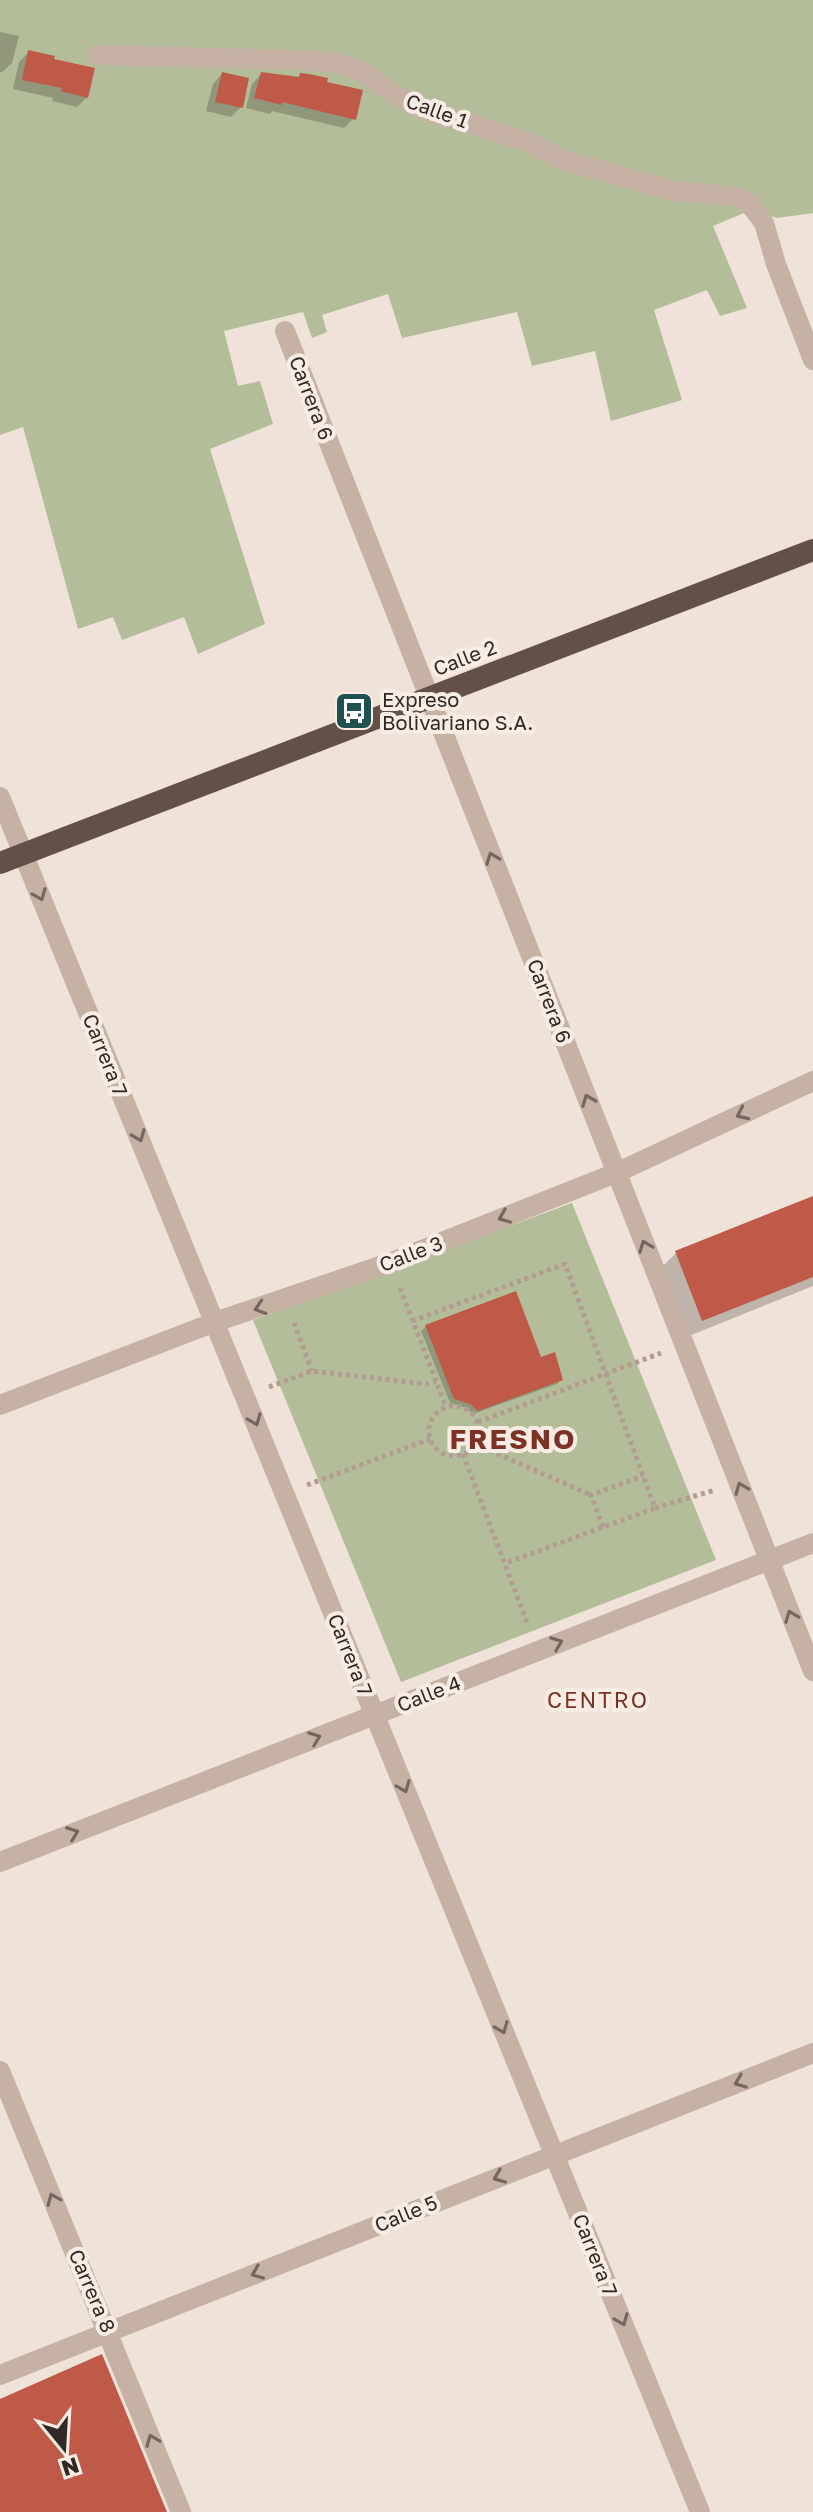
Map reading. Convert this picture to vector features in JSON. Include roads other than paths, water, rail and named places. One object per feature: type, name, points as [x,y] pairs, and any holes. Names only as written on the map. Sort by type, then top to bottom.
[{"type":"highway","name":"Calle 2","points":[[0,863],[813,550]]},
{"type":"street","name":"Calle 1","points":[[97,55],[338,63],[363,72],[392,93],[424,110],[526,141],[563,160],[674,191],[739,197],[749,203],[764,223],[813,360]]},
{"type":"street","name":"Carrera 6","points":[[285,331],[813,1671]]},
{"type":"street","name":"Carrera 7","points":[[0,797],[700,2512]]},
{"type":"street","name":"Calle 3","points":[[0,1405],[215,1322],[389,1263],[616,1173],[813,1081]]},
{"type":"street","name":"Calle 4","points":[[0,1862],[813,1543]]},
{"type":"street","name":"Calle 5","points":[[0,2375],[813,2053]]},
{"type":"street","name":"Carrera 8","points":[[0,2071],[181,2512]]},
{"type":"place","name":"Expreso Bolivariano S.A.","points":[[354,711]]},
{"type":"district","name":"FRESNO","points":[[513,1439]]},
{"type":"district","name":"CENTRO","points":[[598,1700]]}]
